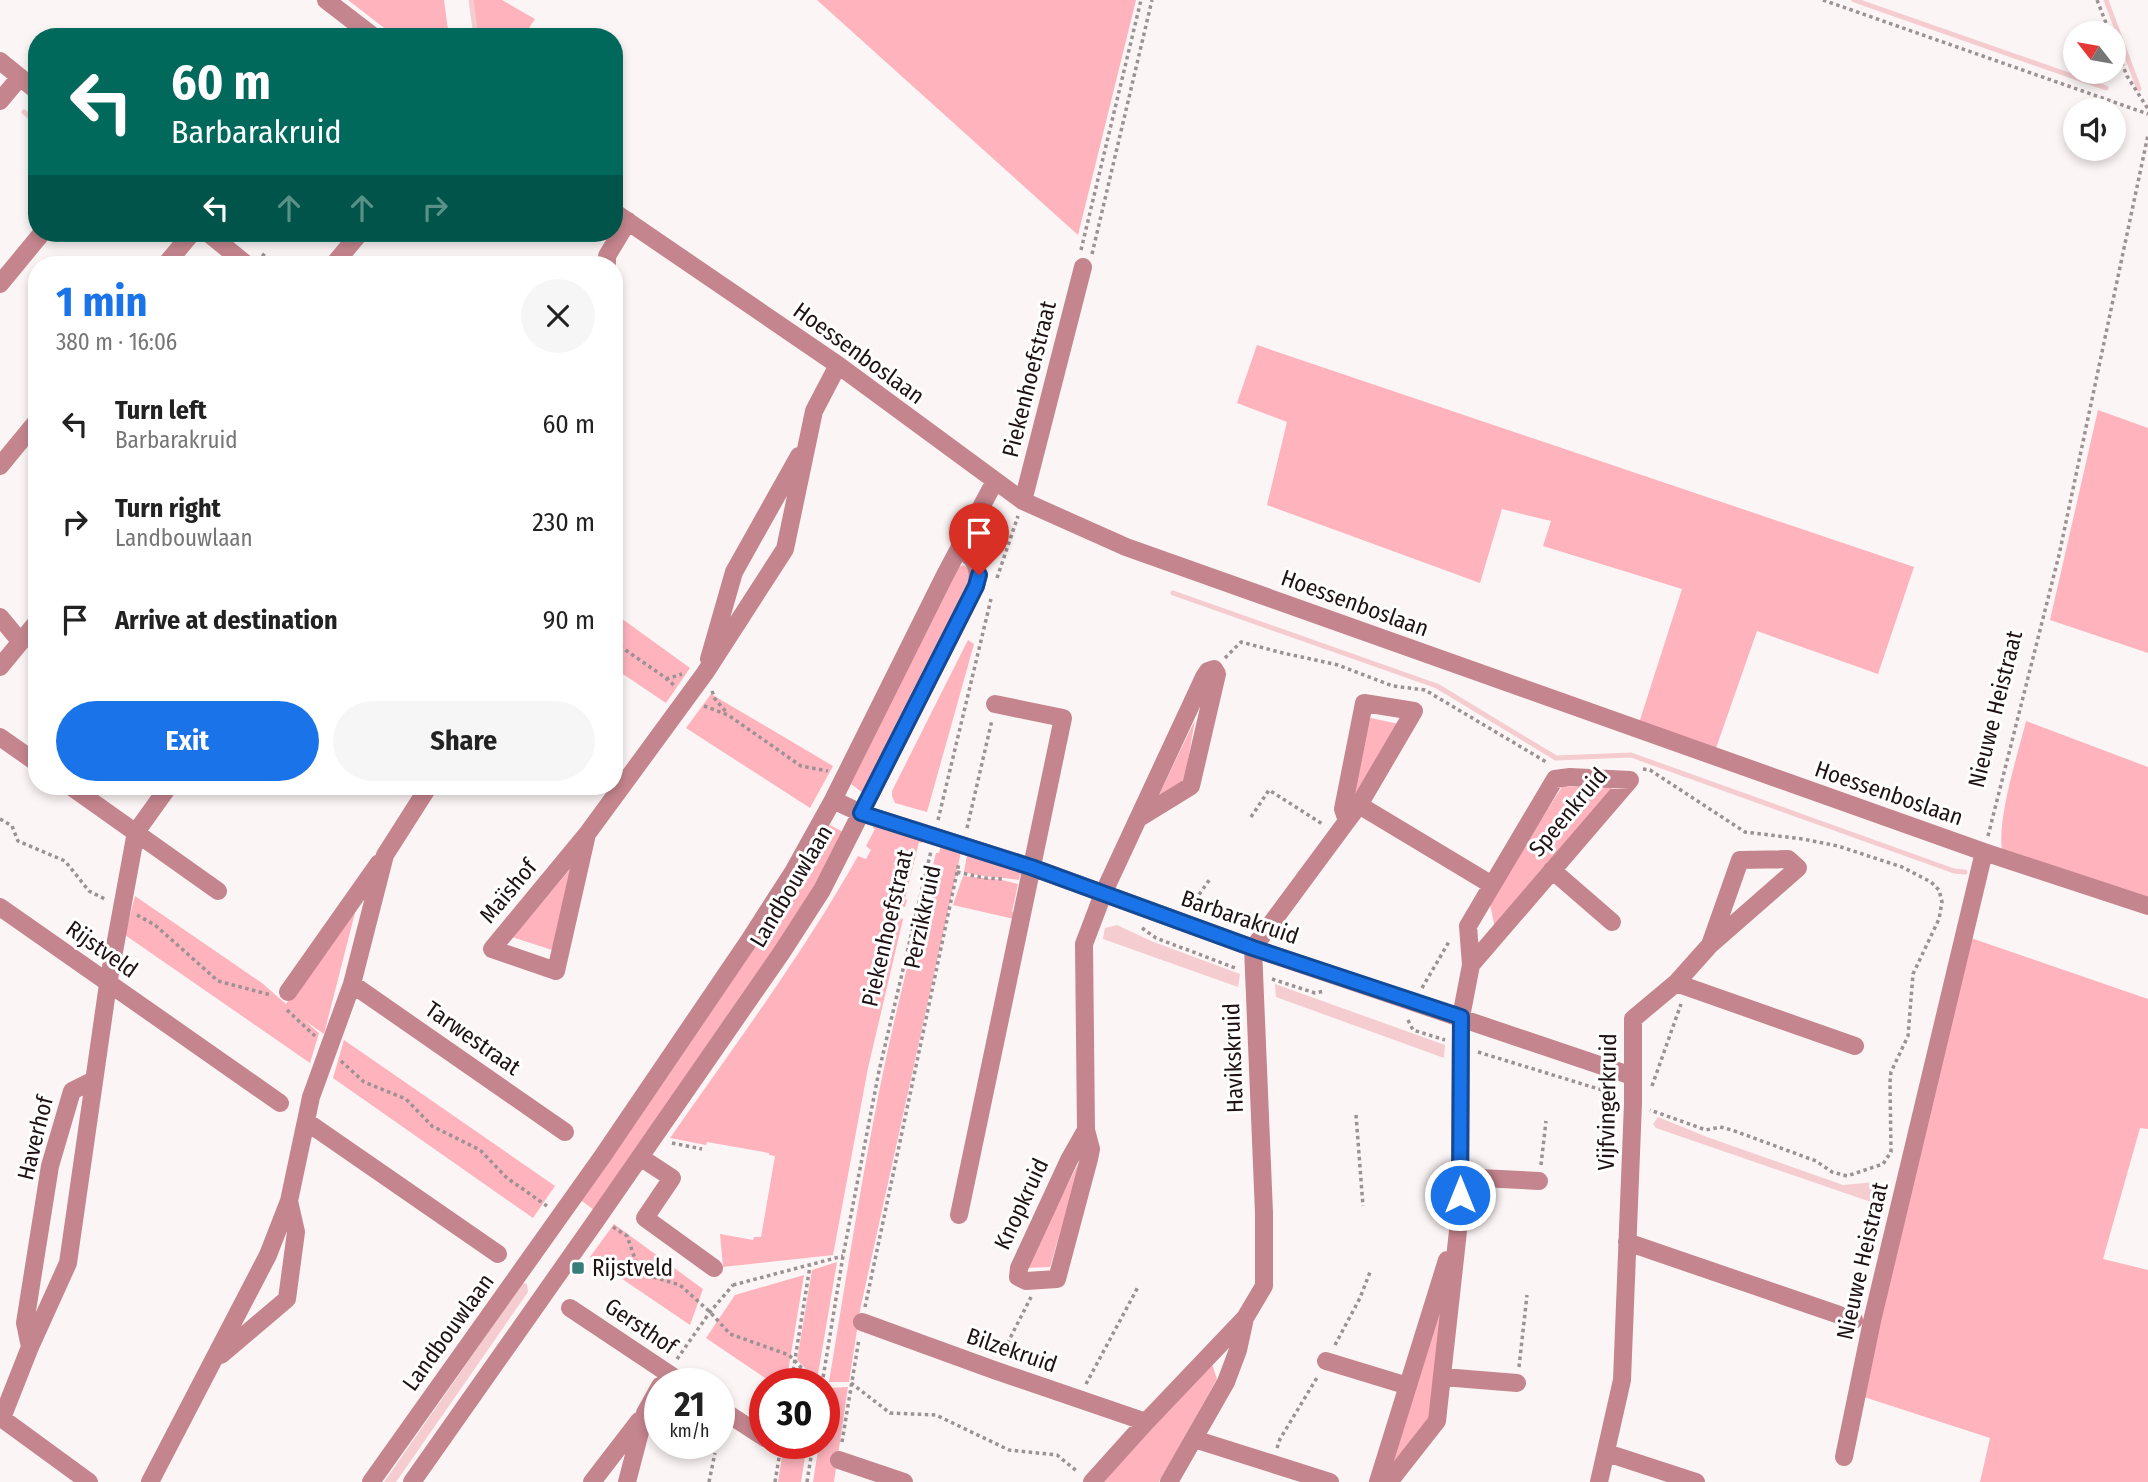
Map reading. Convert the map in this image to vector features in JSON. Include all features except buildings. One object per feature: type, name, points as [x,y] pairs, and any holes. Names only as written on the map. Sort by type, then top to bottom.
[{"type":"street","points":[[326,0],[362,28]]},
{"type":"street","points":[[0,61],[28,79]]},
{"type":"street","points":[[0,101],[25,75]]},
{"type":"street","name":"Hoessenboslaan","points":[[623,217],[838,365],[1023,501],[1126,547],[1984,852],[2148,906]]},
{"type":"street","points":[[0,284],[35,242]]},
{"type":"street","points":[[173,256],[184,242]]},
{"type":"street","points":[[219,242],[236,256]]},
{"type":"street","points":[[341,256],[352,242]]},
{"type":"street","name":"Piekenhoefstraat","points":[[1023,501],[1083,267]]},
{"type":"street","name":"Maïshof","points":[[623,785],[705,673],[785,549],[814,411],[838,365]]},
{"type":"street","points":[[0,466],[28,432]]},
{"type":"street","name":"Maïshof","points":[[705,673],[733,572],[808,440]]},
{"type":"street","name":"Landbouwlaan","points":[[372,1482],[561,1213],[748,942],[793,872],[833,800],[995,481]]},
{"type":"street","name":"Landbouwlaan","points":[[412,1482],[653,1139],[822,890],[976,586],[979,575],[976,562],[959,549]]},
{"type":"street","points":[[0,617],[20,641]]},
{"type":"street","points":[[0,667],[28,632]]},
{"type":"street","points":[[1139,818],[1191,786],[1217,674],[1214,669]]},
{"type":"street","name":"Knopkruid","points":[[1086,1130],[1069,1160],[1019,1268],[1018,1276],[1026,1281],[1057,1279],[1091,1149],[1086,1130],[1084,944],[1103,894],[1203,677],[1214,669]]},
{"type":"street","points":[[1253,948],[1359,806],[1414,710],[1364,703],[1343,809],[1342,827]]},
{"type":"street","points":[[959,1215],[1063,718],[995,704]]},
{"type":"street","points":[[0,737],[28,757]]},
{"type":"street","name":"Speenkruid","points":[[1389,1482],[1437,1421],[1459,1220],[1461,1017],[1471,965],[1468,926],[1555,779],[1570,777],[1630,780],[1471,965]]},
{"type":"street","points":[[83,795],[218,891]]},
{"type":"street","name":"Haverhof","points":[[1,1418],[68,1263],[108,984],[136,832],[163,795]]},
{"type":"street","points":[[288,992],[386,855],[423,795]]},
{"type":"street","name":"Maïshof","points":[[587,834],[556,971],[492,949],[616,795]]},
{"type":"street","name":"Barbarakruid","points":[[833,800],[861,813],[1031,867],[1410,1007],[1461,1017],[1633,1076]]},
{"type":"street","points":[[1359,806],[1492,885]]},
{"type":"street","name":"Nieuwe Heistraat","points":[[1844,1457],[1872,1321],[1984,852]]},
{"type":"street","points":[[150,1482],[268,1255],[289,1201],[311,1097],[352,984],[386,855]]},
{"type":"street","name":"Vijfvingerkruid","points":[[1599,1482],[1622,1380],[1627,1242],[1639,1105],[1633,1076],[1633,1019],[1681,985],[1710,945],[1798,868],[1788,859],[1740,860],[1710,945]]},
{"type":"street","points":[[1552,870],[1612,922]]},
{"type":"street","name":"Rijstveld","points":[[0,907],[280,1103]]},
{"type":"street","name":"Havikskruid","points":[[1087,1479],[1146,1422],[1245,1318],[1264,1286],[1264,1213],[1253,948]]},
{"type":"street","name":"Tarwestraat","points":[[352,984],[565,1132]]},
{"type":"street","points":[[1681,985],[1855,1046]]},
{"type":"street","name":"Haverhof","points":[[30,1347],[25,1323],[50,1166],[72,1091],[94,1080]]},
{"type":"street","points":[[307,1122],[498,1254]]},
{"type":"street","points":[[640,1157],[672,1178],[645,1218],[714,1268]]},
{"type":"street","points":[[1460,1177],[1539,1181]]},
{"type":"street","points":[[214,1361],[287,1299],[296,1231],[289,1201]]},
{"type":"street","points":[[561,1213],[593,1224]]},
{"type":"street","name":"Speenkruid","points":[[1378,1482],[1459,1220]]},
{"type":"street","points":[[1627,1242],[1854,1320]]},
{"type":"street","name":"Gersthof","points":[[570,1308],[646,1368]]},
{"type":"street","name":"Havikskruid","points":[[1169,1482],[1226,1382],[1238,1350],[1245,1318]]},
{"type":"street","name":"Bilzekruid","points":[[862,1322],[1146,1422]]},
{"type":"street","points":[[1326,1361],[1408,1386]]},
{"type":"street","points":[[1443,1377],[1517,1383]]},
{"type":"street","points":[[592,1482],[644,1414]]},
{"type":"street","points":[[627,1482],[644,1417]]},
{"type":"street","points":[[1,1418],[89,1482]]},
{"type":"street","points":[[1194,1438],[1330,1482]]},
{"type":"street","points":[[1607,1453],[1696,1482]]},
{"type":"street","points":[[839,1460],[904,1482]]},
{"type":"path","points":[[1083,267],[1080,254],[1141,0]]},
{"type":"path","points":[[1083,267],[1091,258],[1152,0]]},
{"type":"path","points":[[1823,0],[2148,111]]},
{"type":"path","points":[[2096,0],[2105,21]]},
{"type":"path","points":[[2126,73],[2148,111]]},
{"type":"path","name":"Nieuwe Heistraat","points":[[1984,852],[2059,555],[2148,135]]},
{"type":"path","points":[[995,582],[1023,501]]},
{"type":"path","name":"Piekenhoefstraat","points":[[823,1368],[878,1071],[993,593]]},
{"type":"path","points":[[1214,669],[1241,642],[1338,665],[1393,686],[1424,690],[1550,764]]},
{"type":"path","points":[[623,648],[663,676],[687,698],[728,715],[801,766],[822,768],[845,776]]},
{"type":"path","name":"Perzikkruid","points":[[839,1460],[862,1322],[995,704]]},
{"type":"path","points":[[1468,926],[1456,931],[1410,1007],[1413,1030],[1461,1048],[1607,1090],[1706,1130],[1720,1127],[1732,1130],[1816,1161],[1832,1172],[1847,1176],[1883,1164],[1891,1152],[1891,1072],[1908,1036],[1913,974],[1935,931],[1942,902],[1939,890],[1931,882],[1902,867],[1826,844],[1745,832],[1650,770],[1636,766]]},
{"type":"path","points":[[1251,817],[1269,790],[1342,827]]},
{"type":"path","points":[[0,819],[12,826],[19,841],[65,861],[89,891],[110,901]]},
{"type":"path","points":[[957,872],[1018,881],[1028,886]]},
{"type":"path","points":[[1180,922],[1210,879]]},
{"type":"path","points":[[130,911],[155,925],[218,981],[270,994],[319,1040]]},
{"type":"path","points":[[1139,926],[1156,938],[1254,974],[1315,993],[1333,989]]},
{"type":"path","points":[[1639,1105],[1681,985]]},
{"type":"path","points":[[337,1058],[364,1082],[406,1099],[432,1126],[480,1150],[507,1178],[561,1213]]},
{"type":"path","points":[[1356,1115],[1363,1206]]},
{"type":"path","points":[[1539,1181],[1546,1121]]},
{"type":"path","points":[[653,1139],[702,1149]]},
{"type":"path","points":[[593,1224],[626,1236],[640,1273],[680,1286],[730,1334],[789,1355],[803,1368]]},
{"type":"path","points":[[672,1368],[710,1312],[733,1285],[843,1256]]},
{"type":"path","points":[[794,1368],[810,1266]]},
{"type":"path","points":[[994,1370],[1039,1281]]},
{"type":"path","points":[[1082,1400],[1088,1381],[1138,1287]]},
{"type":"path","points":[[1517,1383],[1527,1295]]},
{"type":"path","points":[[851,1383],[890,1413],[936,1416],[1009,1450],[1057,1455],[1087,1479]]},
{"type":"path","points":[[709,1482],[714,1459]]},
{"type":"path","points":[[775,1482],[776,1459]]},
{"type":"path","points":[[807,1482],[811,1459]]},
{"type":"shaded area","points":[[348,0],[444,0],[448,28],[384,28]]},
{"type":"shaded area","points":[[471,0],[502,0],[535,19],[529,28],[476,28]]},
{"type":"shaded area","points":[[817,0],[1136,0],[1078,235]]},
{"type":"shaded area","points":[[1257,345],[1914,567],[1878,674],[1757,631],[1715,751],[1639,723],[1682,589],[1543,546],[1551,521],[1502,509],[1480,583],[1267,505],[1287,422],[1237,403]]},
{"type":"shaded area","points":[[2098,410],[2148,428],[2148,653],[2050,620]]},
{"type":"shaded area","points":[[963,565],[971,570],[971,585],[863,793],[851,784],[956,569]]},
{"type":"shaded area","points":[[623,620],[690,668],[666,703],[623,674]]},
{"type":"shaded area","points":[[968,640],[974,644],[927,812],[895,803],[892,791]]},
{"type":"shaded area","points":[[711,694],[833,766],[810,808],[686,728]]},
{"type":"shaded area","points":[[1366,717],[1399,724],[1353,801]]},
{"type":"shaded area","points":[[1195,720],[1184,782],[1157,799]]},
{"type":"shaded area","points":[[2026,721],[2148,767],[2148,899],[2002,850],[2005,804]]},
{"type":"shaded area","points":[[1609,785],[1614,791],[1495,928],[1489,900],[1562,787]]},
{"type":"shaded area","points":[[875,822],[923,839],[922,843],[919,842],[905,907],[897,905],[895,916],[903,919],[868,1068],[833,1255],[723,1267],[720,1234],[753,1240],[754,1237],[761,1237],[775,1156],[707,1142],[706,1145],[670,1138],[791,964],[858,856],[866,859],[871,850],[866,846],[875,829]]},
{"type":"shaded area","points":[[830,825],[843,832],[818,887],[594,1210],[578,1198],[705,1017]]},
{"type":"shaded area","points":[[941,846],[961,852],[860,1310],[849,1382],[840,1382],[840,1368],[831,1368],[872,1128],[906,972],[936,853],[939,853]]},
{"type":"shaded area","points":[[967,855],[1024,874],[1020,875],[1019,880],[964,872]]},
{"type":"shaded area","points":[[572,867],[552,950],[512,937]]},
{"type":"shaded area","points":[[963,876],[1018,884],[1012,912],[1015,913],[1014,919],[953,905]]},
{"type":"shaded area","points":[[135,896],[262,983],[286,1004],[358,901],[324,1034],[304,1020],[319,1033],[310,1063],[125,935]]},
{"type":"shaded area","points":[[1117,925],[1151,941],[1240,974],[1238,987],[1103,939],[1105,928]]},
{"type":"shaded area","points":[[1971,938],[2148,999],[2148,1129],[2140,1128],[2103,1259],[2148,1270],[2148,1482],[1980,1482],[1990,1438],[1861,1396]]},
{"type":"shaded area","points":[[1275,984],[1445,1045],[1444,1058],[1276,997]]},
{"type":"shaded area","points":[[344,1040],[555,1186],[533,1218],[333,1078]]},
{"type":"shaded area","points":[[1658,1117],[1843,1185],[1875,1182],[1871,1202],[1656,1128],[1653,1124]]},
{"type":"shaded area","points":[[1082,1156],[1050,1267],[1026,1268]]},
{"type":"shaded area","points":[[614,1224],[703,1289],[690,1325],[590,1257]]},
{"type":"shaded area","points":[[837,1262],[819,1368],[805,1368],[797,1360],[812,1270]]},
{"type":"shaded area","points":[[804,1275],[789,1368],[750,1368],[706,1338],[735,1295]]},
{"type":"shaded area","points":[[523,1283],[527,1284],[528,1292],[396,1482],[384,1482]]},
{"type":"shaded area","points":[[1443,1302],[1429,1420],[1391,1466]]},
{"type":"shaded area","points":[[1211,1361],[1217,1379],[1159,1482],[1104,1482]]},
{"type":"shaded area","points":[[840,1387],[848,1387],[840,1441]]},
{"type":"shaded area","points":[[782,1459],[805,1459],[801,1482],[778,1482]]},
{"type":"shaded area","points":[[817,1459],[837,1459],[834,1482],[813,1482]]},
{"type":"waterway","points":[[471,0],[475,28]]},
{"type":"waterway","points":[[1854,0],[2106,88]]},
{"type":"waterway","points":[[2106,0],[2139,89]]},
{"type":"waterway","points":[[24,112],[28,115]]},
{"type":"waterway","points":[[1173,593],[1437,686],[1556,758],[1631,755],[1954,871],[1965,872]]},
{"type":"place","name":"Rijstveld","points":[[578,1268]]},
{"type":"route","points":[[979,575],[976,586],[861,813],[1031,867],[1253,948],[1461,1017],[1460,1195]]}]
